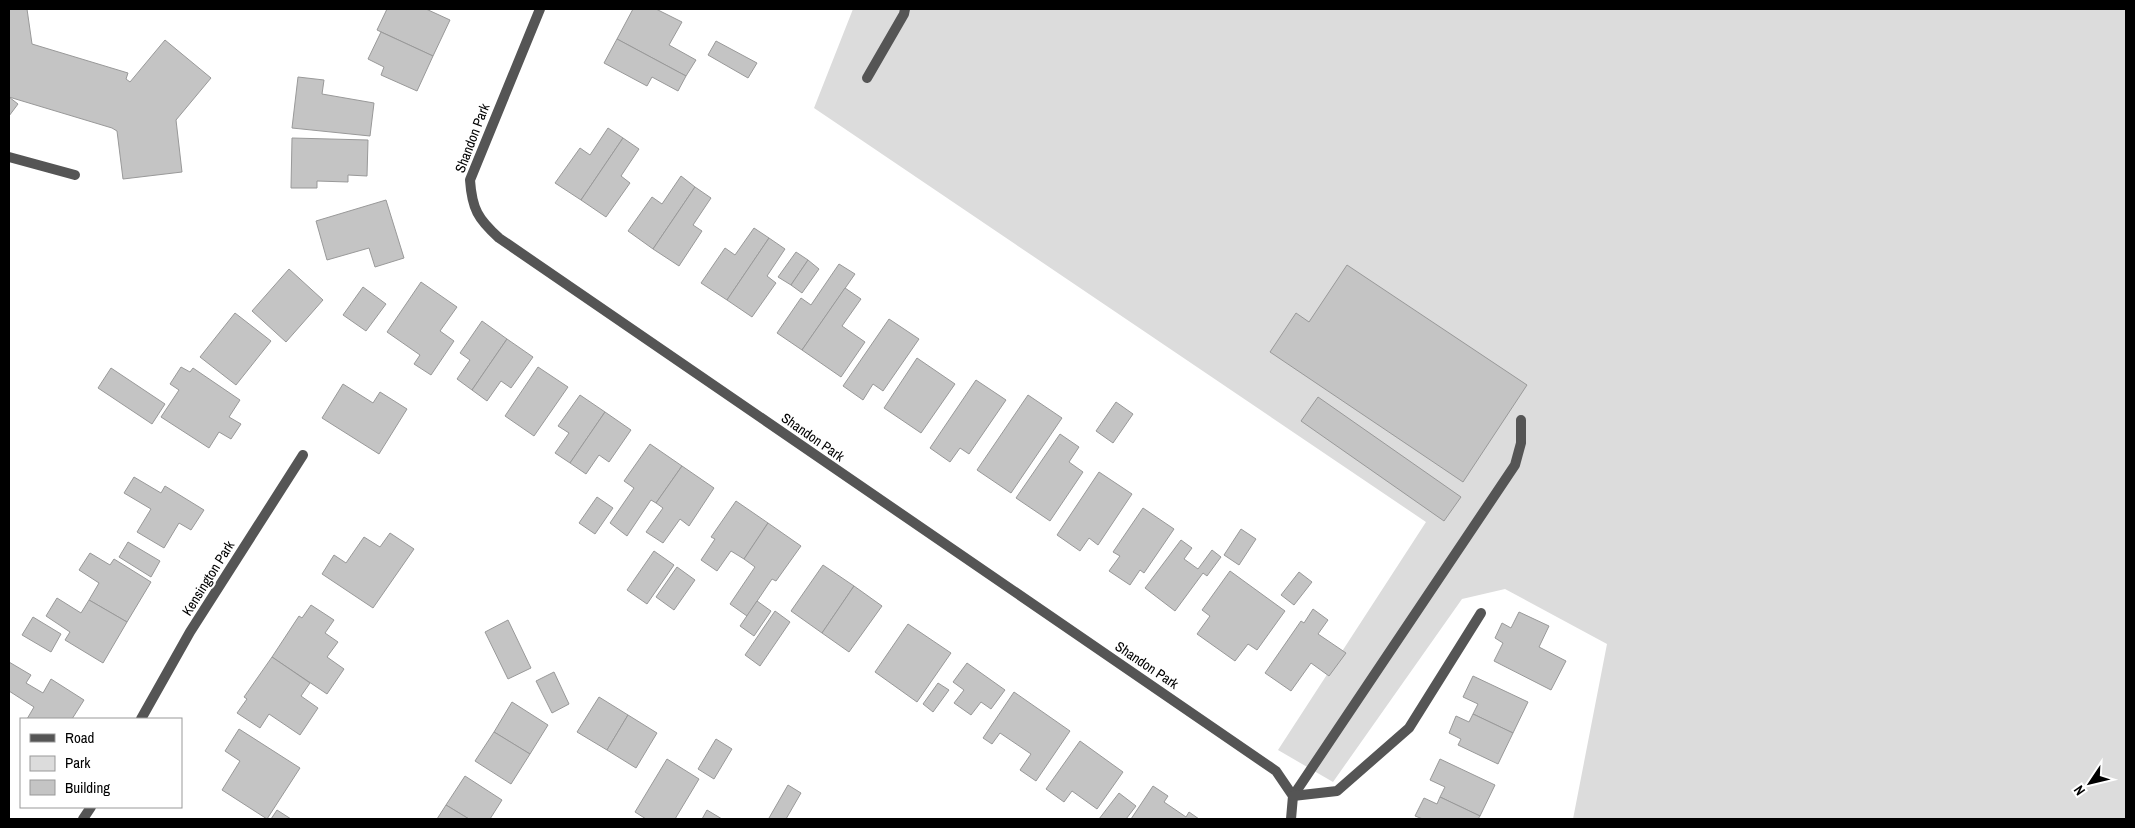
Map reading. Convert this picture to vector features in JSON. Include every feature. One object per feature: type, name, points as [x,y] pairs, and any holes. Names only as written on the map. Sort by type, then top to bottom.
[{"type":"street","name":"Shandon Park","points":[[540,9],[470,180],[471,202],[481,221],[499,238],[901,516],[1219,730],[1276,771],[1293,796]]},
{"type":"street","points":[[867,78],[904,14],[905,9]]},
{"type":"street","points":[[9,157],[75,175]]},
{"type":"street","points":[[1291,819],[1293,796],[1515,465],[1521,443],[1520,420]]},
{"type":"street","name":"Kensington Park","points":[[142,718],[190,632],[303,455]]},
{"type":"street","points":[[1293,796],[1337,791],[1409,728],[1481,613]]},
{"type":"street","points":[[83,819],[89,808]]},
{"type":"green space","points":[[853,9],[2126,9],[2126,819],[1573,819],[1607,644],[1505,589],[1462,599],[1333,782],[1278,750],[1426,522],[814,108]]},
{"type":"building","points":[[9,9],[27,9],[32,44],[128,73],[126,79],[130,82],[165,40],[211,78],[176,120],[182,172],[123,179],[117,131],[9,97]]},
{"type":"building","points":[[387,9],[426,9],[450,20],[433,56],[377,30]]},
{"type":"building","points":[[633,9],[656,9],[682,22],[669,45],[696,60],[686,76],[617,39]]},
{"type":"building","points":[[381,32],[433,56],[417,91],[381,75],[384,67],[368,59]]},
{"type":"building","points":[[617,39],[686,76],[678,91],[652,77],[647,86],[604,63]]},
{"type":"building","points":[[716,41],[757,63],[748,78],[708,55]]},
{"type":"building","points":[[298,77],[324,80],[322,94],[374,103],[370,136],[292,128]]},
{"type":"building","points":[[9,97],[18,104],[9,116]]},
{"type":"building","points":[[608,128],[623,138],[581,200],[555,183],[580,148],[590,155]]},
{"type":"building","points":[[292,138],[368,140],[367,176],[348,175],[348,182],[317,181],[317,188],[291,188]]},
{"type":"building","points":[[623,138],[639,149],[621,176],[630,183],[606,217],[581,200]]},
{"type":"building","points":[[681,176],[695,187],[653,249],[628,231],[652,197],[662,204]]},
{"type":"building","points":[[695,187],[711,198],[693,225],[702,231],[679,266],[653,249]]},
{"type":"building","points":[[386,200],[404,258],[375,267],[369,248],[327,260],[316,221]]},
{"type":"building","points":[[754,228],[769,238],[727,300],[701,283],[725,248],[735,255]]},
{"type":"building","points":[[769,238],[785,249],[767,276],[776,283],[752,317],[727,300]]},
{"type":"building","points":[[796,252],[808,260],[791,285],[778,277]]},
{"type":"building","points":[[808,260],[819,269],[802,293],[791,285]]},
{"type":"building","points":[[839,264],[855,274],[802,350],[777,333],[801,298],[811,305]]},
{"type":"building","points":[[1347,265],[1527,385],[1463,482],[1270,352],[1296,313],[1309,322]]},
{"type":"building","points":[[289,269],[323,300],[286,342],[252,311]]},
{"type":"building","points":[[421,282],[457,307],[440,331],[454,341],[431,375],[414,364],[420,355],[387,332]]},
{"type":"building","points":[[363,287],[386,304],[366,331],[343,315]]},
{"type":"building","points":[[845,288],[861,299],[842,326],[865,342],[841,377],[802,350]]},
{"type":"building","points":[[235,313],[271,341],[236,385],[200,357]]},
{"type":"building","points":[[889,319],[919,339],[883,391],[873,384],[863,400],[843,386]]},
{"type":"building","points":[[482,321],[507,339],[472,390],[457,379],[470,360],[460,353]]},
{"type":"building","points":[[507,339],[533,357],[511,388],[501,381],[487,401],[472,390]]},
{"type":"building","points":[[917,358],[955,384],[921,433],[884,408]]},
{"type":"building","points":[[181,367],[190,372],[193,368],[240,400],[229,417],[241,424],[231,439],[219,432],[209,448],[161,417],[179,390],[170,384]]},
{"type":"building","points":[[538,367],[568,387],[534,436],[505,416]]},
{"type":"building","points":[[111,368],[165,404],[152,424],[98,388]]},
{"type":"building","points":[[976,380],[1006,400],[969,454],[960,448],[950,462],[930,448]]},
{"type":"building","points":[[343,384],[373,403],[380,392],[407,409],[379,454],[322,418]]},
{"type":"building","points":[[580,395],[605,412],[570,463],[555,453],[569,433],[558,426]]},
{"type":"building","points":[[1028,395],[1062,418],[1011,493],[977,470]]},
{"type":"building","points":[[1318,397],[1461,497],[1444,521],[1301,421]]},
{"type":"building","points":[[1116,402],[1133,414],[1113,443],[1096,431]]},
{"type":"building","points":[[605,412],[631,430],[609,462],[599,455],[586,474],[570,463]]},
{"type":"building","points":[[1060,434],[1079,447],[1069,462],[1083,472],[1050,521],[1016,498]]},
{"type":"building","points":[[650,444],[682,466],[656,503],[651,500],[627,536],[610,523],[634,488],[624,481]]},
{"type":"building","points":[[682,466],[714,488],[689,526],[680,519],[663,543],[646,532],[663,508],[656,503]]},
{"type":"building","points":[[1099,472],[1132,494],[1098,545],[1089,538],[1080,551],[1057,535]]},
{"type":"building","points":[[134,477],[161,493],[165,486],[204,510],[191,530],[179,523],[164,548],[137,532],[151,509],[124,493]]},
{"type":"building","points":[[597,497],[613,508],[595,534],[579,523]]},
{"type":"building","points":[[736,501],[768,523],[744,559],[731,551],[717,571],[701,560],[715,539],[711,537]]},
{"type":"building","points":[[1143,508],[1174,529],[1144,573],[1140,570],[1130,585],[1109,571],[1120,556],[1113,552]]},
{"type":"building","points":[[768,523],[801,546],[776,581],[772,579],[747,616],[730,604],[755,567],[744,559]]},
{"type":"building","points":[[1241,529],[1256,539],[1239,565],[1224,555]]},
{"type":"building","points":[[390,533],[414,549],[373,608],[322,574],[334,555],[346,563],[364,537],[380,547]]},
{"type":"building","points":[[1181,540],[1192,548],[1184,559],[1198,569],[1212,550],[1221,557],[1207,576],[1203,573],[1175,611],[1145,588]]},
{"type":"building","points":[[128,542],[160,561],[151,577],[119,557]]},
{"type":"building","points":[[654,551],[674,565],[647,604],[627,590]]},
{"type":"building","points":[[90,553],[110,565],[114,559],[151,582],[127,622],[89,600],[99,583],[79,570]]},
{"type":"building","points":[[823,565],[854,586],[822,633],[791,611]]},
{"type":"building","points":[[677,567],[695,580],[674,610],[656,597]]},
{"type":"building","points":[[1230,571],[1285,611],[1257,650],[1248,644],[1235,661],[1197,634],[1210,616],[1202,610]]},
{"type":"building","points":[[1299,572],[1312,582],[1294,605],[1281,595]]},
{"type":"building","points":[[854,586],[882,606],[849,652],[822,633]]},
{"type":"building","points":[[57,598],[81,613],[89,600],[127,622],[103,663],[65,640],[70,632],[46,616]]},
{"type":"building","points":[[757,601],[771,611],[754,636],[740,626]]},
{"type":"building","points":[[311,605],[334,620],[325,633],[338,642],[327,657],[344,669],[327,694],[272,657],[299,616],[302,618]]},
{"type":"building","points":[[1313,609],[1328,620],[1318,634],[1346,653],[1329,676],[1311,663],[1291,691],[1265,673],[1301,621],[1304,623]]},
{"type":"building","points":[[775,611],[790,622],[760,666],[745,655]]},
{"type":"building","points":[[1519,612],[1549,626],[1539,647],[1566,661],[1551,690],[1494,661],[1503,643],[1495,638],[1502,623],[1511,628]]},
{"type":"building","points":[[33,617],[61,634],[51,652],[22,635]]},
{"type":"building","points":[[508,620],[531,668],[508,679],[485,632]]},
{"type":"building","points":[[908,624],[951,653],[917,702],[875,672]]},
{"type":"building","points":[[272,657],[310,683],[301,696],[318,708],[300,735],[269,714],[260,728],[237,713],[247,699],[244,697]]},
{"type":"building","points":[[9,662],[31,675],[26,683],[43,693],[51,679],[84,700],[73,718],[28,718],[34,707],[9,691]]},
{"type":"building","points":[[967,663],[1005,690],[991,709],[981,702],[971,715],[954,703],[964,690],[953,682]]},
{"type":"building","points":[[554,672],[569,704],[552,713],[536,681]]},
{"type":"building","points":[[1473,676],[1528,702],[1513,733],[1473,714],[1478,704],[1463,697]]},
{"type":"building","points":[[938,683],[949,690],[933,712],[923,704]]},
{"type":"building","points":[[1014,692],[1070,731],[1036,781],[1020,770],[1031,754],[1000,733],[992,744],[983,738]]},
{"type":"building","points":[[599,697],[628,715],[607,750],[577,732]]},
{"type":"building","points":[[512,702],[548,725],[530,754],[494,732]]},
{"type":"building","points":[[1473,714],[1513,733],[1498,764],[1458,745],[1461,739],[1449,733],[1456,716],[1469,722]]},
{"type":"building","points":[[628,715],[657,733],[636,768],[607,750]]},
{"type":"building","points":[[239,729],[300,768],[267,819],[222,790],[240,761],[225,751]]},
{"type":"building","points":[[494,732],[530,754],[511,784],[475,761]]},
{"type":"building","points":[[716,739],[732,749],[714,779],[698,769]]},
{"type":"building","points":[[1080,741],[1123,772],[1097,809],[1072,791],[1064,802],[1046,789]]},
{"type":"building","points":[[667,759],[699,779],[675,819],[646,819],[635,812]]},
{"type":"building","points":[[1440,759],[1495,785],[1480,816],[1440,797],[1445,787],[1430,780]]},
{"type":"building","points":[[465,776],[502,800],[490,819],[469,819],[446,805]]},
{"type":"building","points":[[788,785],[801,793],[786,819],[770,819],[769,818]]},
{"type":"building","points":[[1153,786],[1168,796],[1164,802],[1186,817],[1189,812],[1199,819],[1131,819]]},
{"type":"building","points":[[1119,793],[1136,806],[1126,819],[1099,819]]},
{"type":"building","points":[[1440,797],[1480,816],[1478,819],[1423,819],[1415,816],[1424,798],[1437,804]]},
{"type":"building","points":[[446,805],[469,819],[437,819]]},
{"type":"building","points":[[277,810],[291,819],[271,819]]},
{"type":"building","points":[[707,810],[722,819],[702,819]]}]
